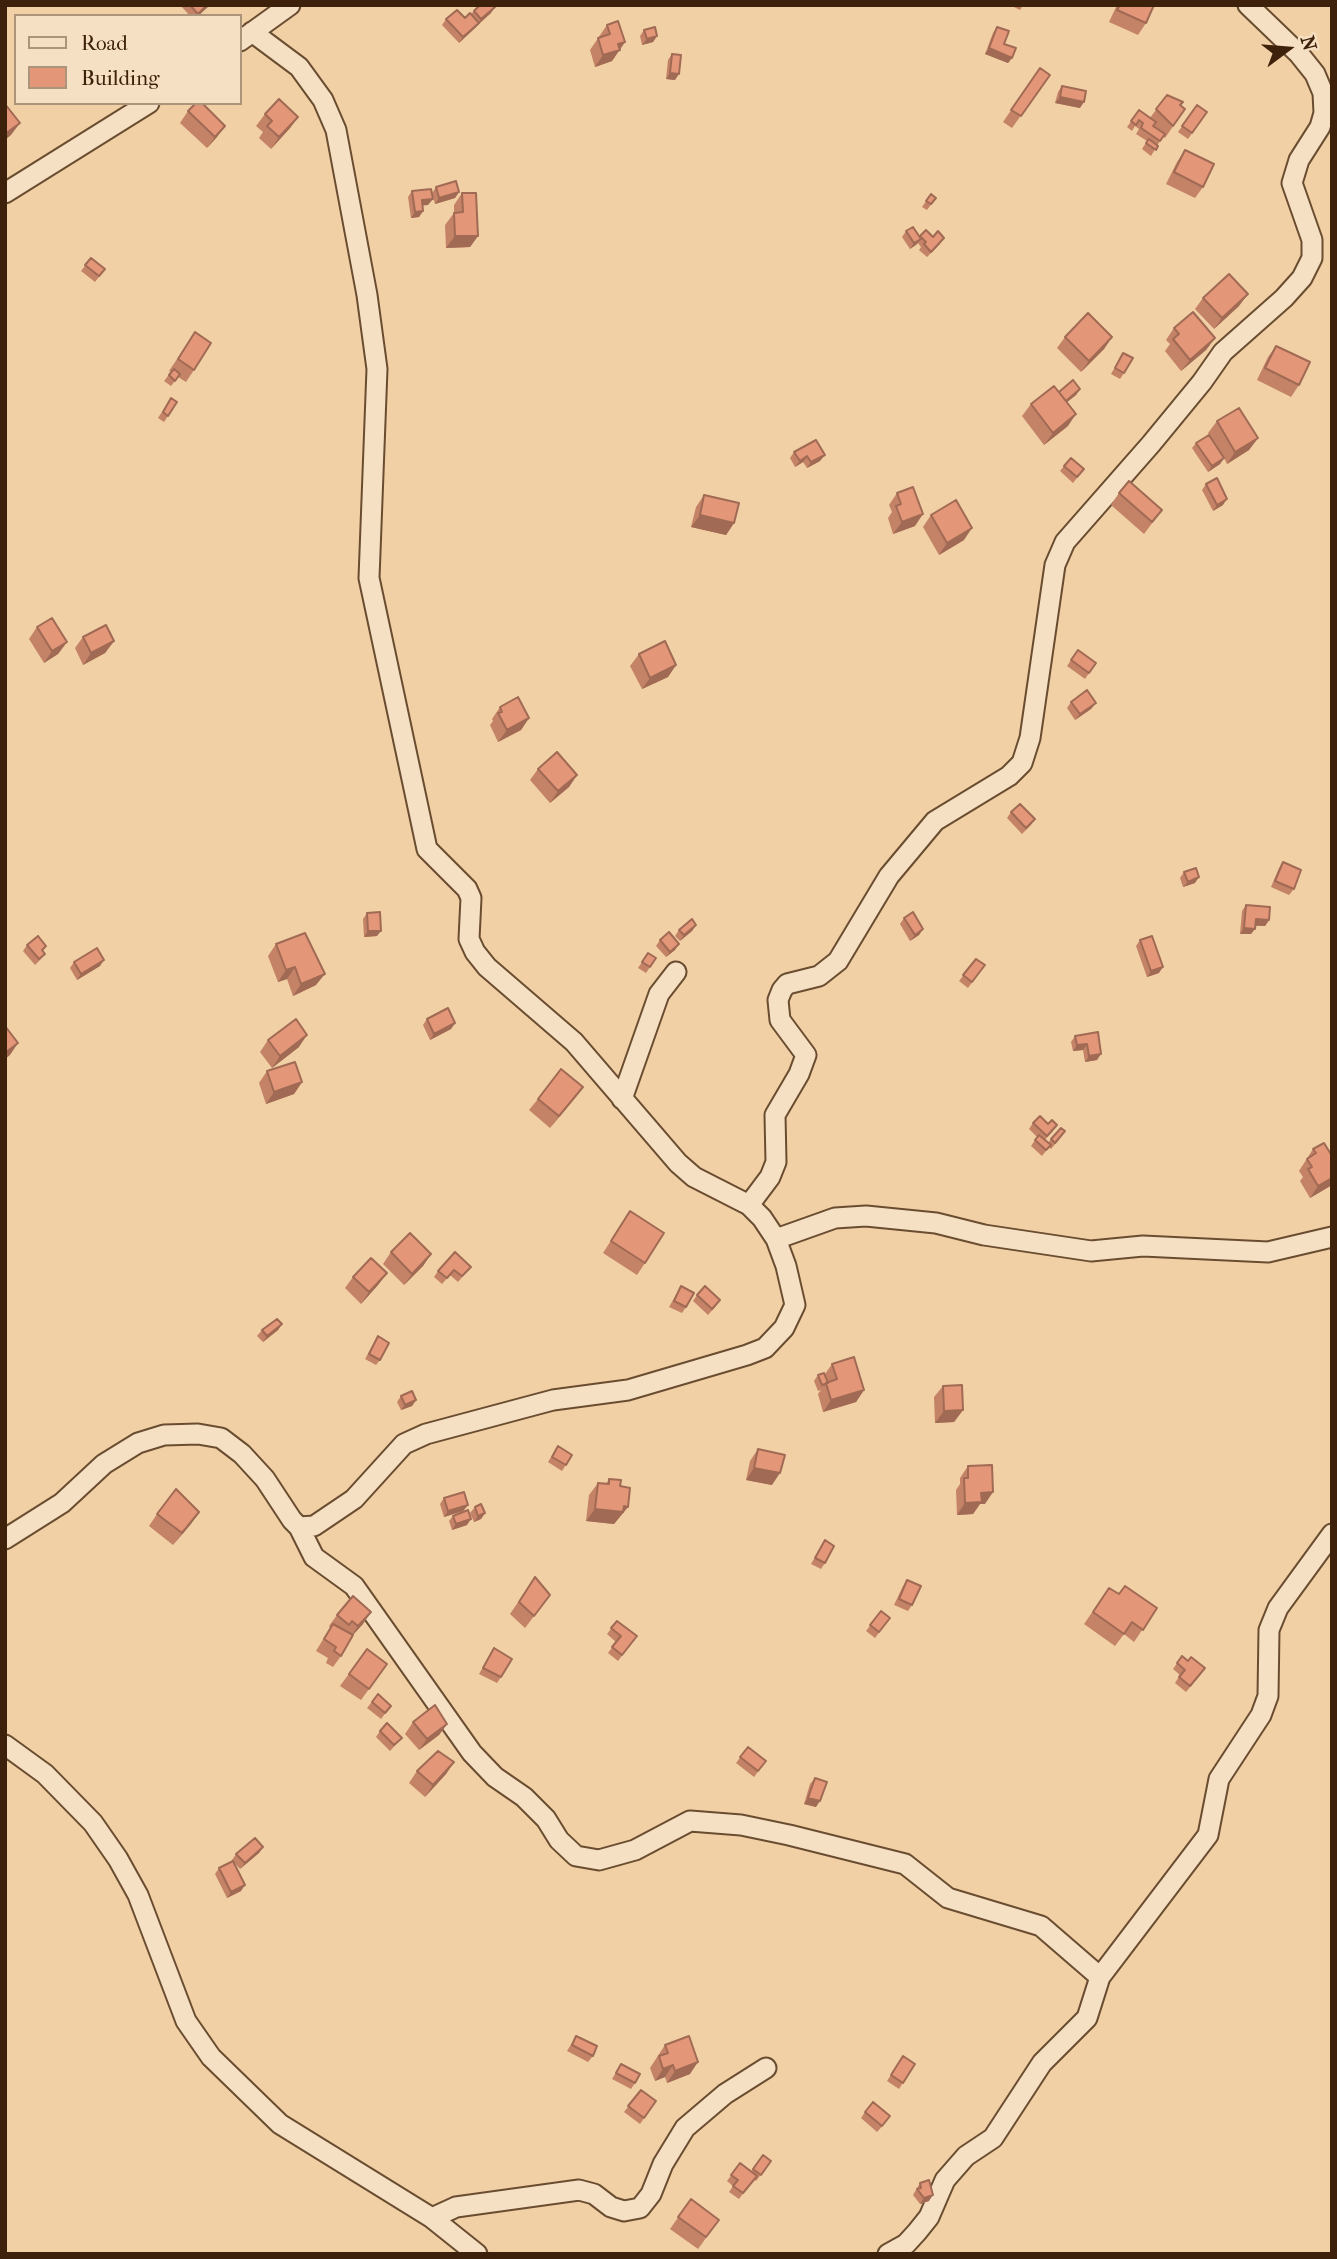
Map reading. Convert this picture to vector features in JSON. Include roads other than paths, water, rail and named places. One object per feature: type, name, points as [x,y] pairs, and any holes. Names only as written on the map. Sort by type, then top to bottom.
[{"type":"street","points":[[290,5],[246,36],[299,67],[323,100],[336,130],[367,295],[377,369],[369,578],[427,849],[467,889],[471,898],[469,939],[475,953],[574,1042],[678,1163],[694,1177],[749,1205],[776,1239],[793,1288],[795,1305],[784,1328],[765,1348],[628,1390],[553,1400],[426,1434],[404,1444],[354,1499],[329,1518],[314,1526],[299,1528]]},
{"type":"street","points":[[749,1205],[771,1177],[776,1162],[775,1115],[799,1074],[806,1055],[780,1020],[778,1000],[782,990],[787,984],[819,976],[838,961],[889,876],[935,821],[1009,776],[1022,763],[1030,738],[1055,565],[1065,542],[1168,424],[1223,352],[1284,298],[1302,278],[1312,258],[1312,240],[1292,183],[1299,160],[1320,127],[1327,99],[1315,74],[1299,54],[1248,5]]},
{"type":"street","points":[[5,193],[146,105]]},
{"type":"street","points":[[622,1099],[659,994],[676,972]]},
{"type":"street","points":[[776,1239],[835,1217],[866,1216],[936,1223],[984,1235],[1091,1251],[1143,1246],[1268,1252],[1332,1237]]},
{"type":"street","points":[[5,1539],[62,1503],[104,1464],[138,1443],[164,1435],[198,1434],[221,1438],[242,1454],[299,1528],[314,1557],[354,1586],[472,1753],[495,1777],[524,1797],[547,1819],[559,1840],[576,1856],[599,1860],[635,1850],[691,1821],[741,1825],[789,1835],[905,1864],[948,1898],[1041,1926],[1100,1978]]},
{"type":"street","points":[[888,2254],[906,2244],[918,2232],[929,2217],[945,2180],[965,2156],[993,2138],[1042,2063],[1087,2018],[1100,1978],[1208,1835],[1219,1779],[1261,1716],[1268,1696],[1269,1630],[1278,1608],[1332,1534]]},
{"type":"street","points":[[5,1745],[45,1774],[93,1823],[118,1859],[138,1895],[186,2021],[211,2057],[280,2124],[432,2218],[477,2254]]},
{"type":"street","points":[[432,2218],[456,2207],[579,2189],[593,2194],[611,2207],[624,2211],[640,2208],[651,2194],[663,2164],[685,2128],[725,2094],[766,2068]]}]
